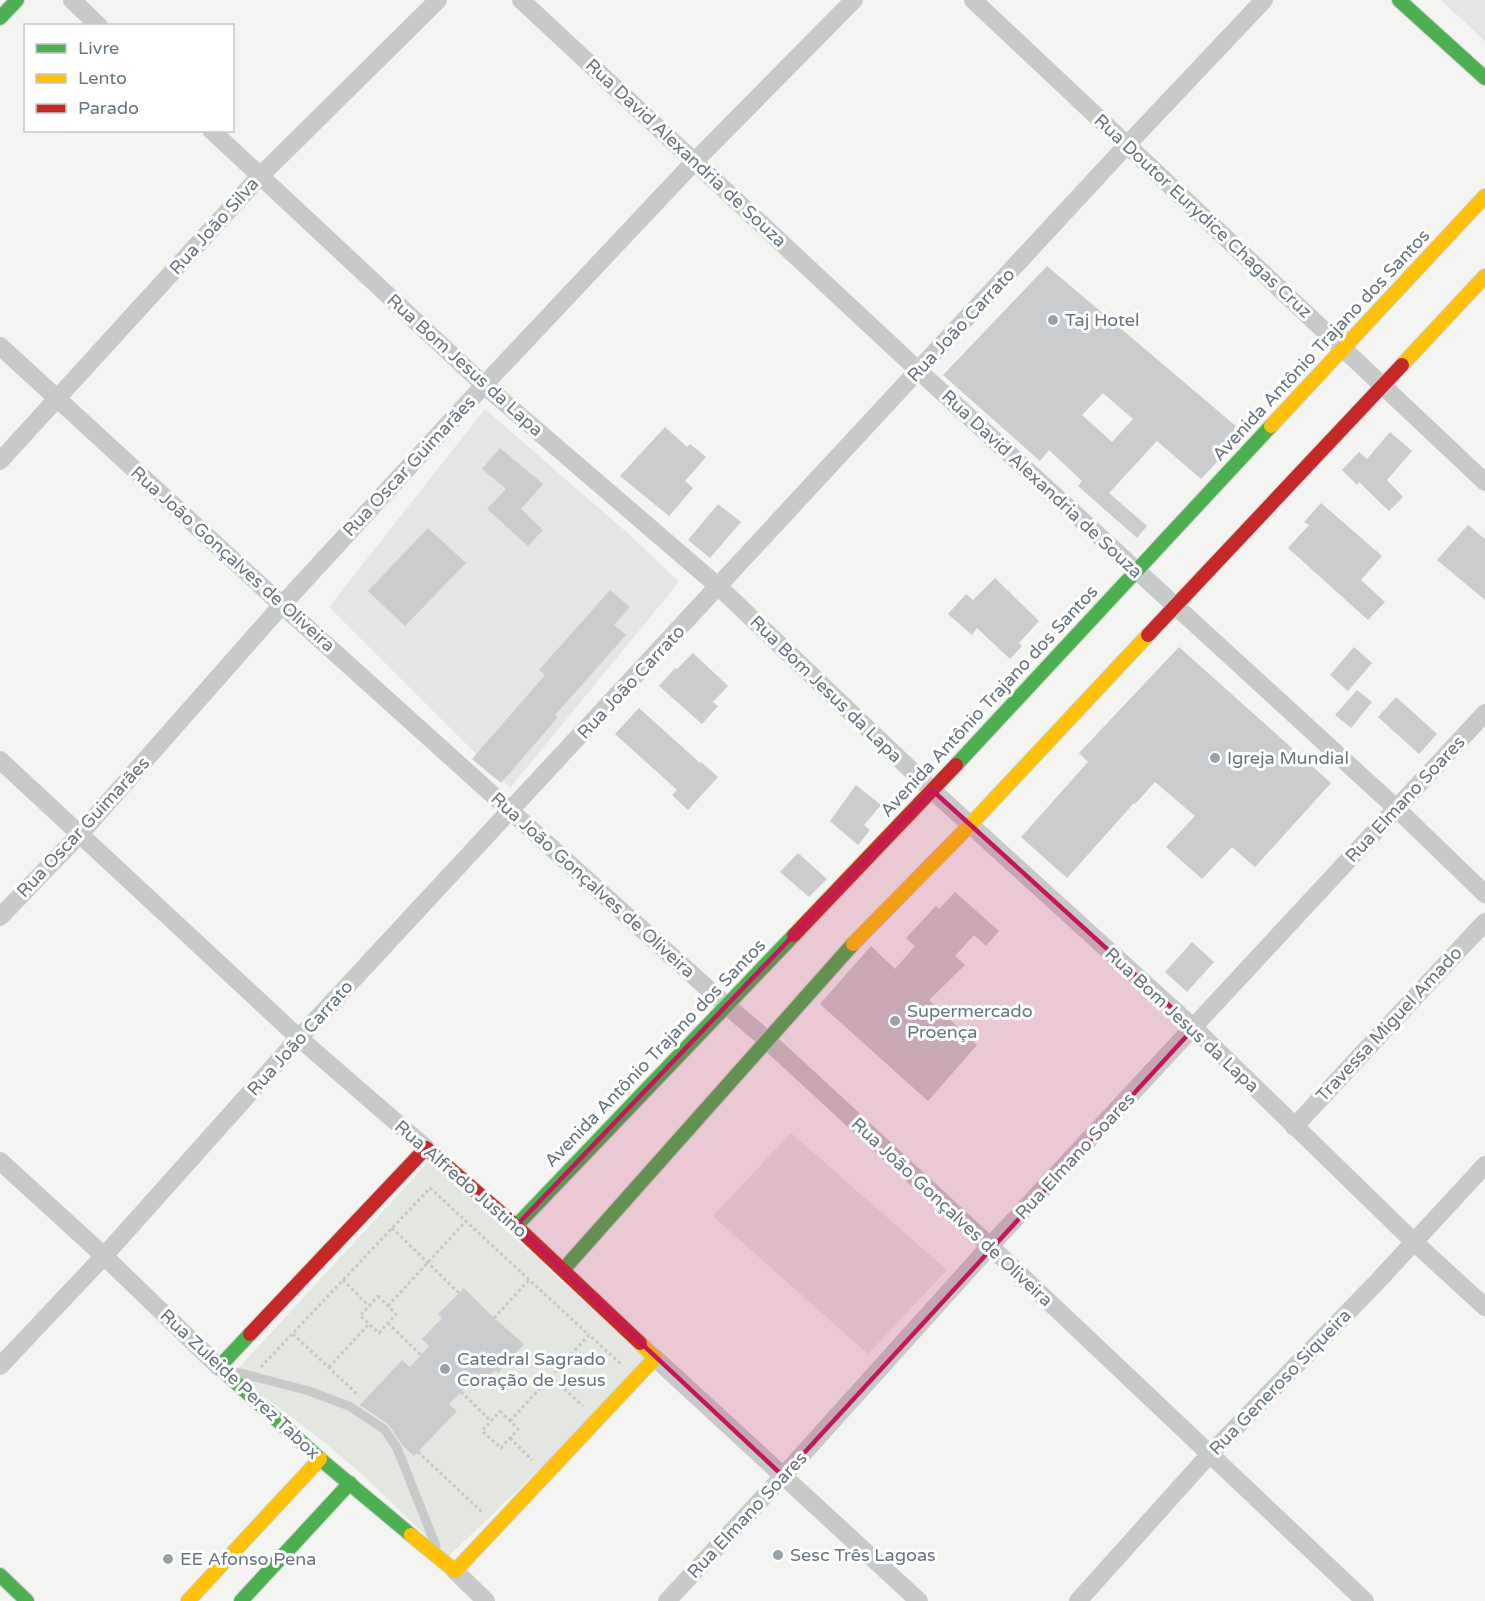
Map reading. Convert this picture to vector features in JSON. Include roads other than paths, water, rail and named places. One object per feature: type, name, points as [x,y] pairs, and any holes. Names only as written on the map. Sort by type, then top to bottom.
[{"type":"main road","points":[[0,18],[17,0]]},
{"type":"main road","points":[[1399,0],[1485,78]]},
{"type":"main road","name":"Avenida Antônio Trajano dos Santos","points":[[516,1226],[932,790],[1485,196]]},
{"type":"main road","points":[[562,1270],[862,934],[970,825],[1485,276]]},
{"type":"main road","points":[[220,1368],[426,1148]]},
{"type":"main road","name":"Rua Alfredo Justino","points":[[426,1148],[516,1226],[655,1358]]},
{"type":"main road","points":[[455,1571],[655,1358]]},
{"type":"main road","name":"Rua Zuleide Perez Tabox","points":[[220,1368],[320,1459],[441,1557],[455,1571]]},
{"type":"main road","points":[[188,1601],[216,1578],[320,1459]]},
{"type":"main road","points":[[239,1598],[350,1483]]},
{"type":"main road","points":[[0,1575],[27,1601]]},
{"type":"street","points":[[72,0],[97,24]]},
{"type":"street","name":"Rua João Silva","points":[[0,461],[259,177],[438,0]]},
{"type":"street","name":"Rua David Alexandria de Souza","points":[[521,0],[919,370],[1396,808],[1485,894]]},
{"type":"street","name":"Rua Oscar Guimarães","points":[[0,916],[80,834],[282,605],[484,385],[695,161],[854,0]]},
{"type":"street","name":"Rua Doutor Eurydice Chagas Cruz","points":[[973,0],[1485,482]]},
{"type":"street","name":"Rua João Carrato","points":[[0,1366],[104,1256],[299,1038],[1264,0]]},
{"type":"street","name":"Rua Bom Jesus da Lapa","points":[[213,132],[484,385],[719,587],[932,790],[1194,1028],[1294,1127],[1485,1307]]},
{"type":"street","name":"Rua João Gonçalves de Oliveira","points":[[0,346],[282,605],[726,1005],[768,1040],[990,1246],[1365,1601]]},
{"type":"street","name":"Rua Elmano Soares","points":[[667,1601],[990,1246],[1485,713]]},
{"type":"street","name":"Rua Alfredo Justino","points":[[0,760],[299,1038],[426,1148]]},
{"type":"street","name":"Travessa Miguel Amado","points":[[1294,1127],[1485,922]]},
{"type":"street","name":"Rua Zuleide Perez Tabox","points":[[0,1161],[104,1256],[220,1368]]},
{"type":"street","name":"Rua Generoso Siqueira","points":[[1078,1601],[1209,1455],[1485,1165]]},
{"type":"street","name":"Rua Alfredo Justino","points":[[655,1358],[919,1601]]},
{"type":"street","name":"Rua Zuleide Perez Tabox","points":[[455,1571],[486,1601]]},
{"type":"lane","points":[[220,1368],[309,1391],[349,1406],[384,1429],[397,1448],[441,1557]]},
{"type":"place","name":"Taj Hotel","points":[[1053,320]]},
{"type":"place","name":"Igreja Mundial","points":[[1215,758]]},
{"type":"place","name":"Supermercado Proença","points":[[895,1021]]},
{"type":"place","name":"Catedral Sagrado Coração de Jesus","points":[[445,1369]]},
{"type":"place","name":"Sesc Três Lagoas","points":[[778,1555]]},
{"type":"place","name":"EE Afonso Pena","points":[[168,1559]]}]
